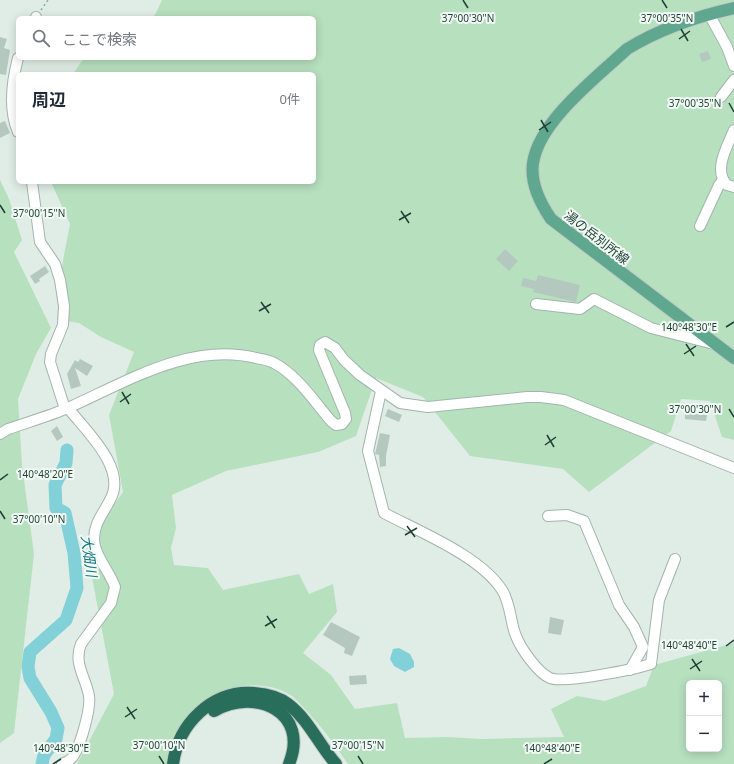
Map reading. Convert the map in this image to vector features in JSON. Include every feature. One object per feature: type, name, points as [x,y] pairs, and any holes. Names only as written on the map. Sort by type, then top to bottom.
[{"type":"highway","points":[[173,764],[178,740],[185,728],[201,711],[210,704],[229,695],[251,693],[275,697],[289,704],[306,722],[336,764]]},
{"type":"highway","points":[[180,764],[189,737],[205,717],[227,705],[246,701],[269,706],[286,718],[290,724],[294,740],[294,748],[289,764]]},
{"type":"main road","name":"湯の岳別所線","points":[[734,8],[709,14],[650,37],[627,49],[570,101],[547,129],[535,151],[532,164],[536,195],[551,219],[734,358]]},
{"type":"street","points":[[709,14],[727,47],[734,66]]},
{"type":"street","points":[[16,128],[14,123],[12,82],[18,60]]},
{"type":"street","points":[[721,98],[734,80]]},
{"type":"street","points":[[734,130],[722,162],[721,175],[727,185],[734,187]]},
{"type":"street","points":[[700,226],[719,185],[723,180]]},
{"type":"street","points":[[32,184],[40,242],[54,264],[60,280],[63,299],[63,325],[51,354],[50,362],[66,409],[105,455],[115,480],[114,492],[111,500],[95,528],[94,541],[115,587],[111,603],[80,644],[78,650],[77,659],[89,694],[90,704],[74,756],[62,764]]},
{"type":"street","points":[[536,304],[580,309],[594,299],[651,328],[718,345]]},
{"type":"street","points":[[0,434],[8,429],[66,409],[149,371],[188,358],[217,355],[244,355],[273,362],[288,373],[331,421],[336,425],[342,424],[346,419],[345,413],[319,350],[320,345],[325,342],[335,348],[344,360],[381,391],[400,403],[428,407],[527,397],[564,400],[734,468]]},
{"type":"street","points":[[381,391],[368,451],[384,513],[476,562],[502,590],[513,619],[516,636],[535,666],[550,678],[580,677],[630,670],[651,664],[659,600],[675,559]]},
{"type":"street","points":[[548,516],[567,515],[584,521],[619,605],[634,627],[643,647],[630,670]]},
{"type":"path","points":[[37,16],[48,0]]},
{"type":"green space","points":[[162,0],[734,0],[734,440],[722,437],[710,401],[681,399],[671,431],[589,492],[563,469],[470,456],[423,397],[376,378],[356,436],[318,452],[226,471],[172,495],[176,528],[171,548],[174,565],[208,568],[223,590],[299,574],[309,594],[333,584],[337,612],[303,653],[331,675],[355,709],[397,703],[405,738],[447,737],[481,739],[564,737],[551,709],[577,696],[605,701],[646,686],[654,665],[734,643],[734,764],[348,764],[317,722],[292,696],[279,689],[249,685],[220,692],[195,708],[181,724],[175,735],[169,752],[167,764],[77,764],[114,694],[86,545],[123,492],[109,415],[134,352],[101,337],[79,323],[57,320],[62,266],[70,224],[52,184],[316,184],[316,72],[74,72],[83,60],[316,60],[316,16],[153,16],[155,15]]},
{"type":"green space","points":[[0,180],[9,199],[22,240],[14,252],[51,328],[36,354],[18,399],[22,465],[34,554],[14,733],[0,743]]},
{"type":"water","points":[[399,648],[410,654],[414,662],[414,667],[405,672],[394,666],[390,659],[393,649]]},
{"type":"building","points":[[0,37],[7,39],[4,48],[10,50],[6,75],[0,74]]},
{"type":"building","points":[[708,51],[711,59],[702,62],[699,54]]},
{"type":"building","points":[[5,121],[10,133],[0,138],[0,123]]},
{"type":"building","points":[[505,249],[518,261],[509,271],[496,259]]},
{"type":"building","points":[[45,266],[49,272],[35,284],[30,276]]},
{"type":"building","points":[[538,275],[580,285],[576,302],[533,292],[534,289],[521,286],[523,278],[536,281]]},
{"type":"building","points":[[80,359],[93,366],[87,376],[75,368],[81,386],[71,389],[67,374],[75,360],[78,362]]},
{"type":"building","points":[[388,409],[402,415],[399,422],[385,416]]},
{"type":"building","points":[[685,413],[707,415],[706,421],[685,419]]},
{"type":"building","points":[[57,426],[63,437],[57,441],[51,431]]},
{"type":"building","points":[[380,433],[390,435],[386,456],[386,466],[380,467],[379,455],[375,454]]},
{"type":"building","points":[[550,617],[564,620],[561,635],[548,633]]},
{"type":"building","points":[[331,622],[360,637],[352,656],[344,653],[345,648],[323,635]]},
{"type":"building","points":[[366,675],[367,684],[350,685],[349,676]]},
{"type":"waterway","name":"大畑川","points":[[42,764],[44,755],[56,739],[58,728],[51,712],[30,678],[28,667],[30,652],[66,620],[77,588],[74,553],[65,513],[56,508],[55,485],[66,463],[67,450]]}]
